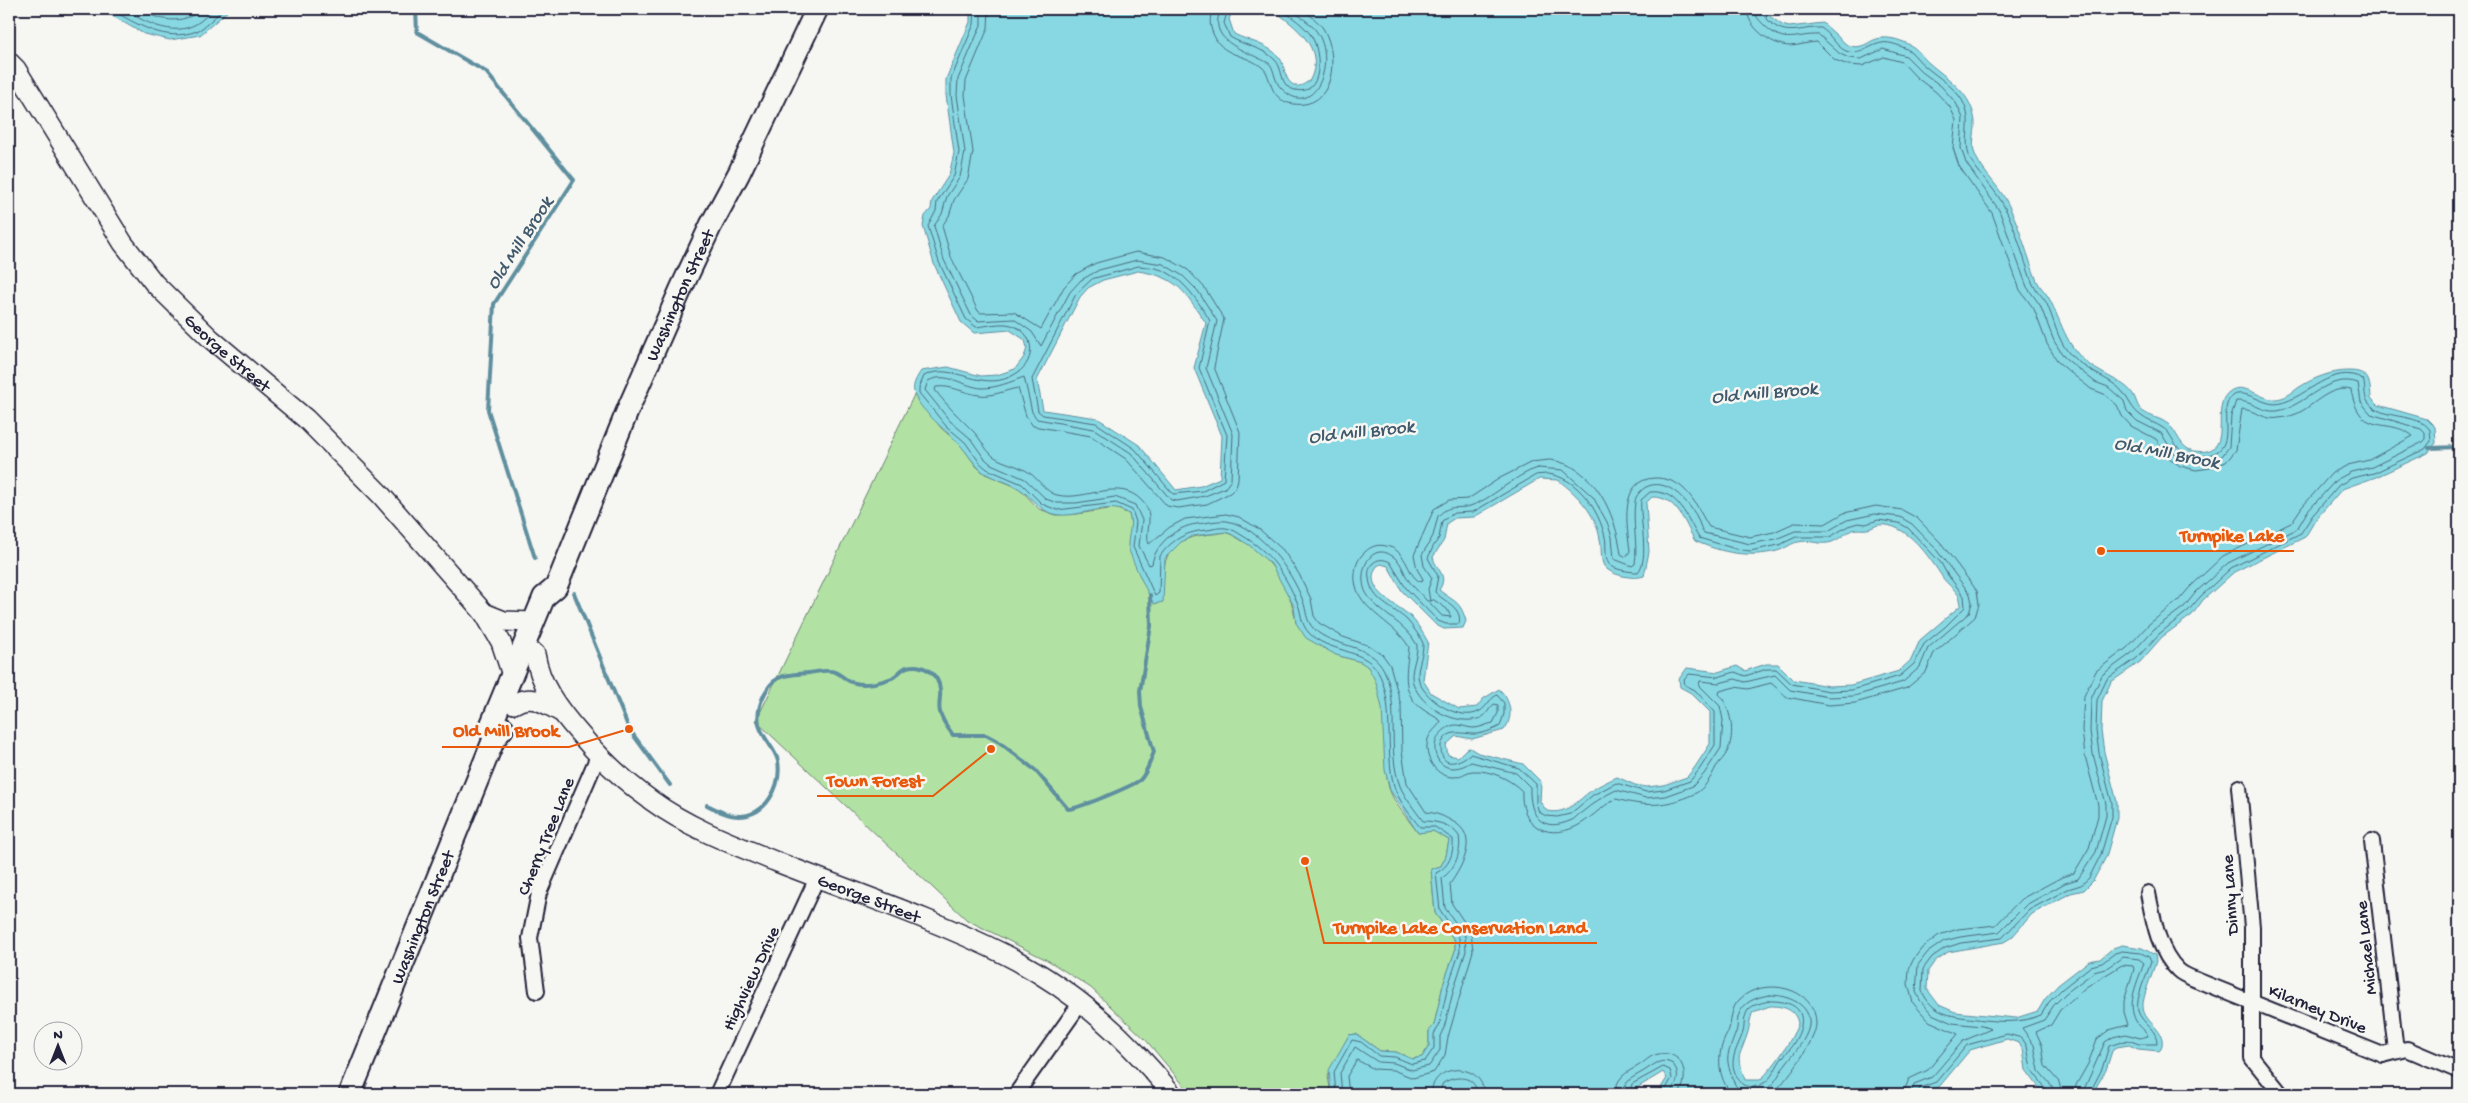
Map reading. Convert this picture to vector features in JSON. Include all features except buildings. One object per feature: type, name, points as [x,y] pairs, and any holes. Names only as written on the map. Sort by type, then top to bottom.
[{"type":"main road","name":"Washington Street","points":[[350,1094],[494,739],[501,733],[557,600],[556,587],[629,407],[711,225],[739,173],[817,9]]},
{"type":"main road","name":"Washington Street","points":[[494,739],[490,728],[544,597],[556,587]]},
{"type":"street","name":"George Street","points":[[9,62],[16,69],[56,132],[123,243],[154,283],[211,339],[230,353],[266,387],[306,419],[347,459],[484,613],[501,642],[512,676]]},
{"type":"street","name":"George Street","points":[[484,613],[504,621],[534,622]]},
{"type":"street","name":"George Street","points":[[535,654],[542,682],[560,712],[598,756],[651,801],[688,824],[817,878],[955,931],[1006,955],[1082,1001],[1118,1033],[1172,1094]]},
{"type":"street","name":"George Street","points":[[514,704],[521,698],[537,699],[560,712]]},
{"type":"street","name":"Cherry Tree Lane","points":[[537,991],[530,938],[539,893],[598,756]]},
{"type":"street","name":"Dinny Lane","points":[[2239,787],[2252,927],[2252,1058],[2281,1094]]},
{"type":"street","name":"Michael Lane","points":[[2372,841],[2396,1051]]},
{"type":"street","name":"Highview Drive","points":[[717,1094],[817,878]]},
{"type":"street","name":"Kilarney Drive","points":[[2148,893],[2154,925],[2168,957],[2178,971],[2383,1055],[2407,1049],[2459,1071]]},
{"type":"street","points":[[1016,1094],[1082,1001]]},
{"type":"green space","points":[[914,395],[942,429],[961,445],[976,466],[985,474],[1019,488],[1039,509],[1056,515],[1115,508],[1129,514],[1131,527],[1129,548],[1131,554],[1135,561],[1163,576],[1167,556],[1177,544],[1184,540],[1202,535],[1228,533],[1243,541],[1255,549],[1275,570],[1289,595],[1296,623],[1335,654],[1361,662],[1369,668],[1376,679],[1383,709],[1386,775],[1391,794],[1418,833],[1433,831],[1449,840],[1446,856],[1441,866],[1431,869],[1435,913],[1455,941],[1455,951],[1443,985],[1434,1025],[1429,1031],[1429,1046],[1422,1057],[1412,1059],[1396,1052],[1380,1051],[1356,1034],[1349,1035],[1328,1076],[1331,1094],[1191,1094],[1145,1039],[1091,988],[1049,961],[967,920],[756,721]]},
{"type":"water","points":[[100,9],[230,9],[200,35],[170,40],[144,34]]},
{"type":"water","points":[[970,9],[1237,9],[1233,10],[1229,19],[1234,34],[1264,46],[1279,57],[1289,81],[1296,86],[1310,80],[1314,68],[1311,48],[1298,30],[1272,9],[1760,9],[1782,25],[1789,27],[1823,23],[1847,45],[1858,47],[1882,38],[1897,40],[1915,49],[1956,86],[1967,99],[1975,121],[1973,147],[1976,157],[2009,206],[2037,281],[2050,299],[2069,342],[2090,365],[2128,388],[2142,411],[2168,424],[2182,444],[2189,450],[2207,451],[2215,447],[2219,439],[2223,399],[2229,392],[2241,388],[2270,399],[2276,399],[2288,395],[2316,378],[2342,371],[2356,371],[2364,375],[2369,382],[2371,398],[2378,405],[2427,419],[2435,427],[2436,443],[2428,453],[2376,477],[2342,489],[2316,519],[2305,537],[2234,572],[2203,600],[2192,615],[2162,637],[2140,662],[2111,682],[2102,701],[2101,731],[2104,752],[2117,802],[2117,818],[2106,857],[2093,881],[2084,890],[2071,893],[2032,914],[2012,937],[2004,942],[1948,952],[1935,961],[1928,971],[1927,989],[1939,1005],[1955,1012],[2016,1018],[2038,1011],[2045,999],[2058,985],[2089,961],[2100,959],[2113,948],[2122,945],[2142,948],[2155,955],[2156,961],[2143,1007],[2147,1018],[2159,1031],[2162,1042],[2161,1049],[2159,1051],[2138,1049],[2129,1045],[2117,1047],[2112,1051],[2106,1070],[2092,1094],[2043,1093],[2026,1070],[2023,1049],[2019,1043],[2007,1039],[1970,1050],[1939,1087],[1916,1094],[1657,1094],[1667,1078],[1663,1072],[1635,1089],[1633,1094],[1468,1094],[1461,1088],[1448,1094],[1331,1094],[1329,1070],[1349,1035],[1356,1034],[1380,1051],[1396,1052],[1412,1059],[1422,1057],[1429,1046],[1429,1031],[1434,1025],[1443,985],[1455,951],[1455,941],[1435,913],[1431,869],[1441,866],[1446,856],[1449,840],[1433,831],[1418,833],[1390,790],[1385,770],[1382,708],[1376,682],[1368,667],[1361,662],[1336,655],[1306,638],[1296,623],[1294,606],[1271,564],[1249,545],[1225,532],[1193,536],[1181,542],[1165,558],[1163,602],[1154,604],[1129,549],[1128,541],[1131,522],[1129,514],[1121,510],[1112,509],[1063,515],[1048,512],[1018,488],[980,469],[916,399],[914,387],[916,378],[921,371],[948,367],[981,376],[997,375],[1015,369],[1024,357],[1027,348],[1025,340],[1010,330],[974,333],[961,322],[934,264],[923,226],[925,216],[931,209],[932,201],[949,175],[954,153],[946,95],[946,79],[970,22]],"holes":[[[1138,271],[1162,277],[1179,287],[1206,323],[1194,368],[1222,436],[1220,478],[1201,486],[1176,490],[1139,445],[1097,418],[1043,410],[1037,380],[1080,297],[1088,288],[1103,280]],[[1539,479],[1558,480],[1579,499],[1595,521],[1604,566],[1616,574],[1634,577],[1644,576],[1649,552],[1646,503],[1652,497],[1661,498],[1674,506],[1684,519],[1695,541],[1715,549],[1736,553],[1767,553],[1802,541],[1828,543],[1835,541],[1852,530],[1888,525],[1898,529],[1916,542],[1943,578],[1958,594],[1960,606],[1920,640],[1911,660],[1899,671],[1851,685],[1829,686],[1794,680],[1778,664],[1766,664],[1745,671],[1737,666],[1718,672],[1687,668],[1679,679],[1680,687],[1691,693],[1710,712],[1710,744],[1687,777],[1664,785],[1647,787],[1635,785],[1617,777],[1592,790],[1566,809],[1554,812],[1547,811],[1540,802],[1541,782],[1523,764],[1478,753],[1470,748],[1466,749],[1458,757],[1448,755],[1446,745],[1456,736],[1472,739],[1504,730],[1510,714],[1506,698],[1499,689],[1483,699],[1477,707],[1459,709],[1431,693],[1423,680],[1428,642],[1413,619],[1383,595],[1377,589],[1374,582],[1373,574],[1377,566],[1381,564],[1388,566],[1402,591],[1436,625],[1444,629],[1463,628],[1466,621],[1459,605],[1439,590],[1443,580],[1433,557],[1444,540],[1447,523],[1455,518],[1474,517]],[[1770,1006],[1788,1009],[1795,1015],[1798,1024],[1782,1054],[1766,1074],[1760,1080],[1745,1080],[1739,1057],[1753,1012]]]},
{"type":"waterway","name":"Old Mill Brook","points":[[416,9],[417,32],[486,72],[574,180],[494,304],[488,410],[535,558]]},
{"type":"waterway","name":"Old Mill Brook","points":[[2429,448],[2459,447]]},
{"type":"waterway","name":"Old Mill Brook","points":[[574,593],[629,729],[670,785]]},
{"type":"waterway","name":"Old Mill Brook","points":[[707,805],[735,816],[749,815],[764,805],[775,789],[779,771],[778,761],[761,729],[758,718],[763,698],[774,681],[790,675],[832,671],[852,682],[869,684],[892,678],[905,668],[913,666],[924,668],[937,679],[940,690],[939,707],[941,715],[953,735],[986,735],[999,742],[1035,770],[1068,809],[1127,787],[1140,780],[1154,752],[1141,707],[1140,691],[1151,626],[1150,595]]},
{"type":"place","name":"Turnpike Lake","points":[[2101,551]]},
{"type":"place","name":"Old Mill Brook","points":[[629,729]]},
{"type":"place","name":"Town Forest","points":[[991,749]]},
{"type":"place","name":"Turnpike Lake Conservation Land","points":[[1305,861]]}]
